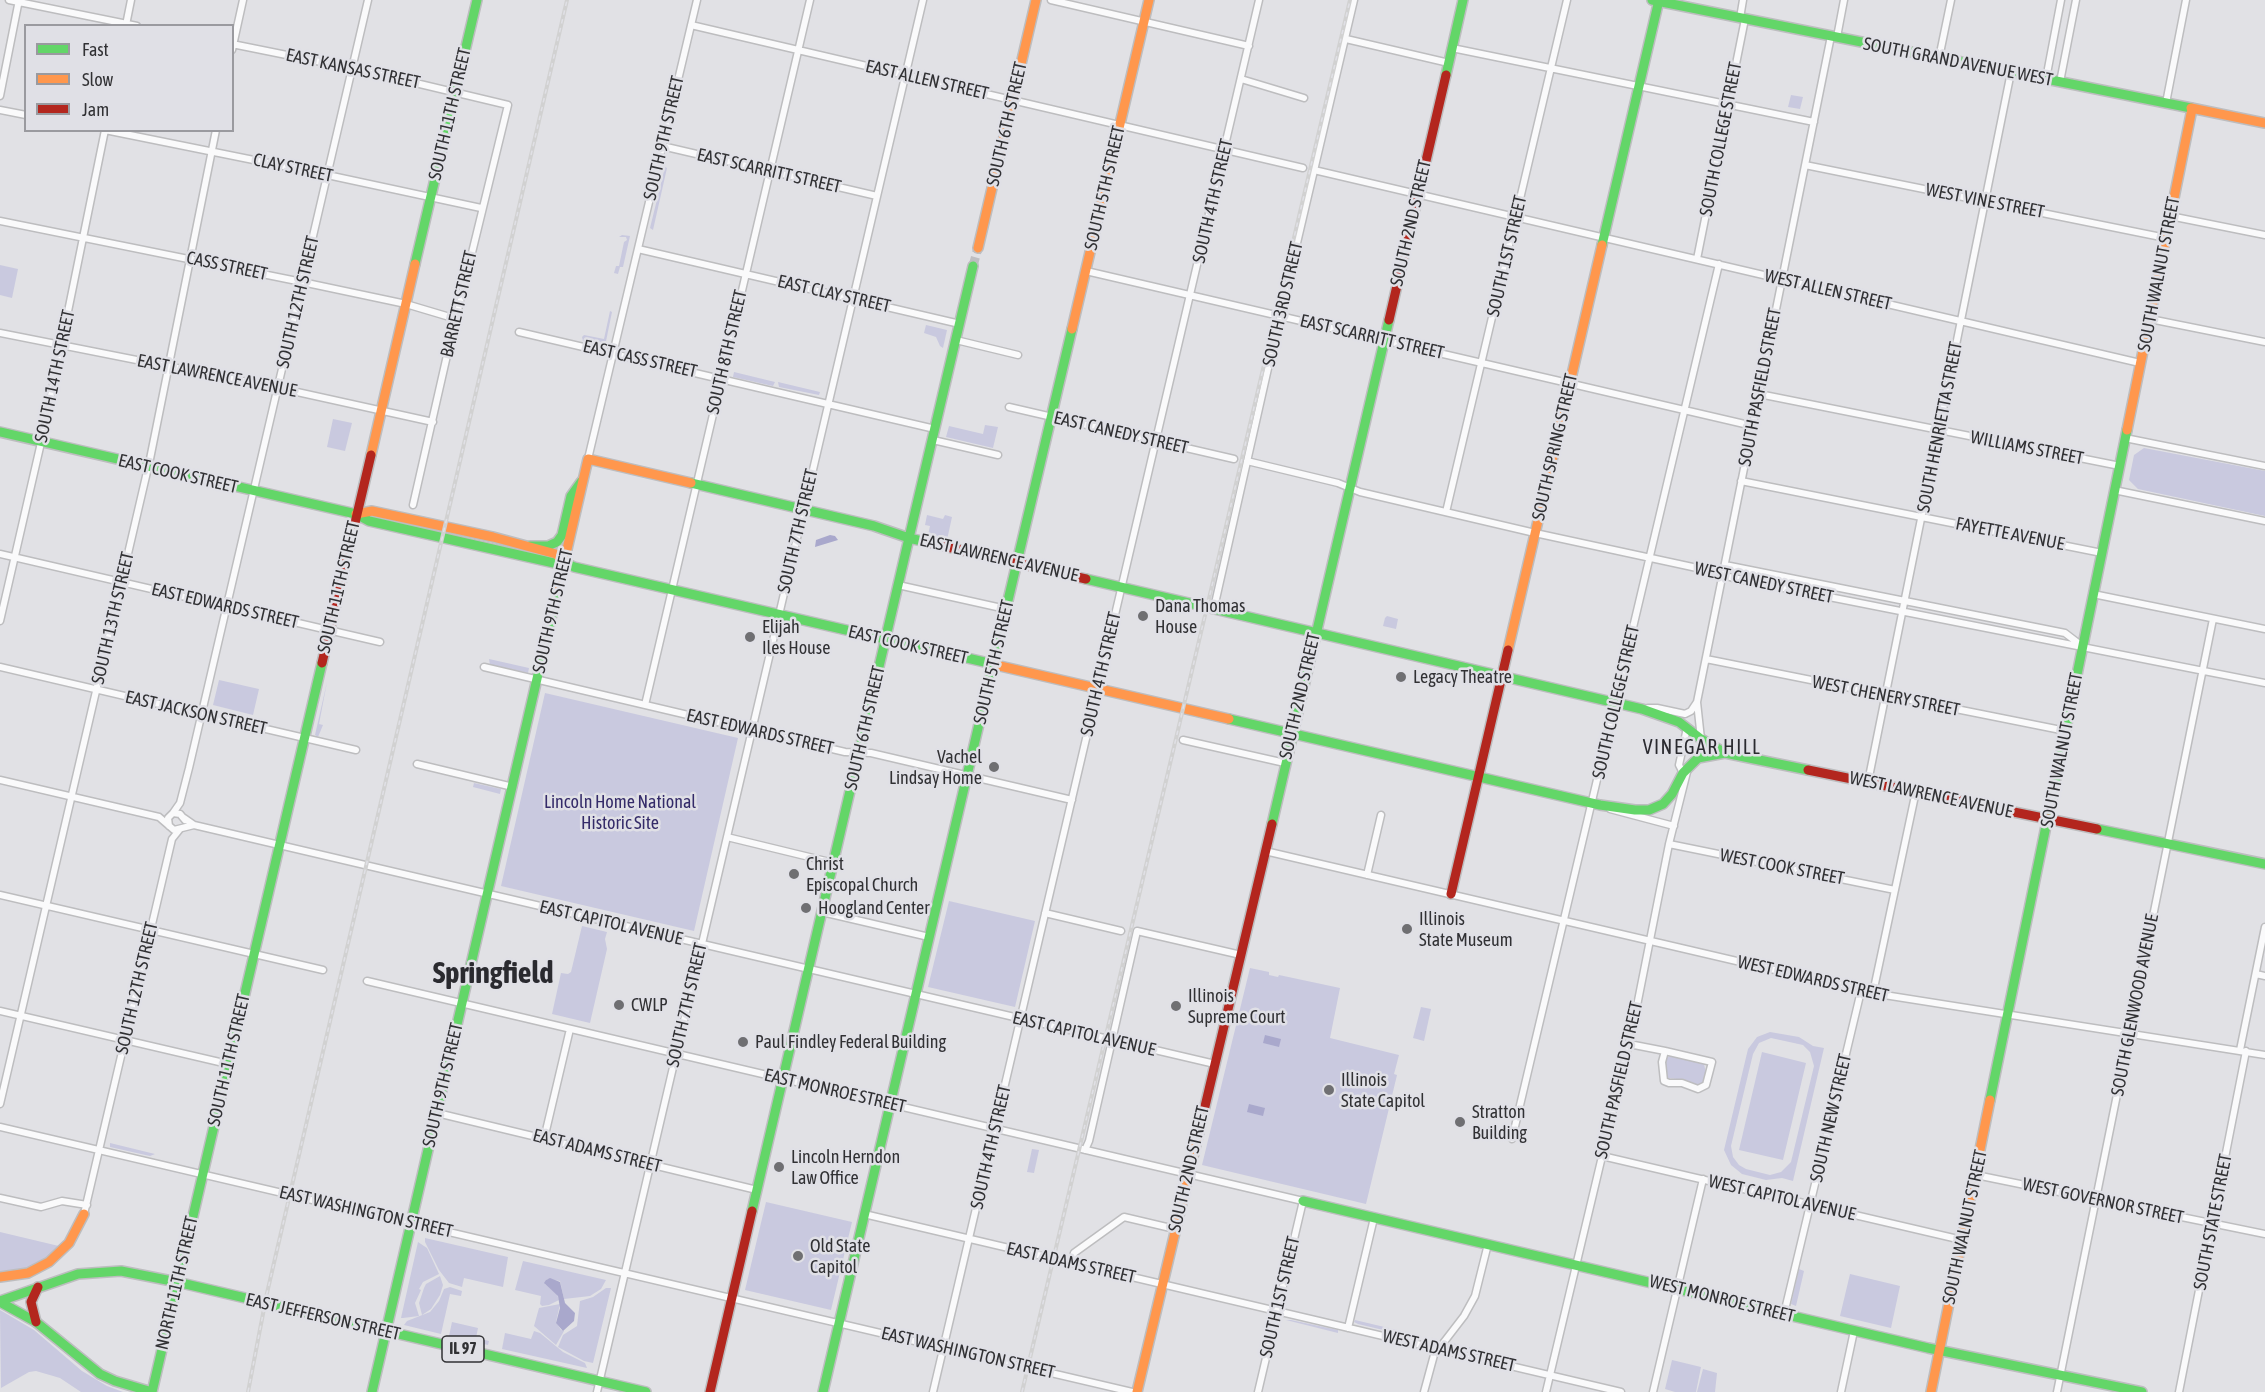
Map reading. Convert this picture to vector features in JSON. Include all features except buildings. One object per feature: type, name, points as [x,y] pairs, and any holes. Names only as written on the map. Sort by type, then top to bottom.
[{"type":"main road","name":"SOUTH 11TH STREET","points":[[203,1174],[477,0]]},
{"type":"main road","name":"SOUTH 6TH STREET","points":[[978,248],[1036,0]]},
{"type":"main road","name":"SOUTH 5TH STREET","points":[[823,1392],[1149,0]]},
{"type":"main road","name":"SOUTH 2ND STREET","points":[[1137,1392],[1463,0]]},
{"type":"main road","name":"SOUTH GRAND AVENUE WEST","points":[[1657,0],[2265,123]]},
{"type":"main road","name":"SOUTH SPRING STREET","points":[[1451,894],[1641,86],[1657,0]]},
{"type":"main road","name":"SOUTH WALNUT STREET","points":[[1931,1392],[2192,109]]},
{"type":"main road","name":"SOUTH 6TH STREET","points":[[710,1392],[973,266]]},
{"type":"main road","name":"EAST COOK STREET","points":[[0,432],[356,514],[369,521],[551,562],[564,562]]},
{"type":"main road","name":"SOUTH 9TH STREET","points":[[372,1392],[588,459]]},
{"type":"main road","name":"EAST LAWRENCE AVENUE","points":[[588,459],[874,526],[909,538],[1412,654]]},
{"type":"main road","points":[[530,546],[548,546],[557,542],[562,535],[571,496],[583,481]]},
{"type":"main road","name":"EAST COOK STREET","points":[[356,514],[372,511],[530,546],[556,554],[564,562],[574,567],[1478,776]]},
{"type":"main road","name":"WEST LAWRENCE AVENUE","points":[[1412,654],[1642,709],[1669,718],[1725,753],[2265,864]]},
{"type":"main road","points":[[1478,776],[1596,804],[1642,811],[1657,807],[1672,794],[1685,770],[1704,756],[1725,753]]},
{"type":"main road","name":"NORTH 11TH STREET","points":[[152,1392],[203,1174]]},
{"type":"main road","name":"WEST MONROE STREET","points":[[1303,1201],[1854,1331],[2142,1392]]},
{"type":"main road","points":[[0,1277],[28,1273],[49,1262],[69,1243],[86,1210]]},
{"type":"main road","name":"EAST JEFFERSON STREET","points":[[0,1301],[78,1274],[108,1271],[141,1275],[646,1392]]},
{"type":"main road","points":[[36,1322],[32,1302],[38,1287]]},
{"type":"main road","points":[[0,1301],[36,1322],[100,1374],[152,1392]]},
{"type":"street","points":[[9,0],[122,24]]},
{"type":"street","points":[[126,24],[131,0]]},
{"type":"street","points":[[234,41],[243,0]]},
{"type":"street","name":"SOUTH 12TH STREET","points":[[173,813],[180,803],[368,0]]},
{"type":"street","name":"SOUTH 9TH STREET","points":[[588,459],[697,0]]},
{"type":"street","name":"SOUTH 8TH STREET","points":[[645,705],[810,0]]},
{"type":"street","name":"SOUTH 7TH STREET","points":[[597,1392],[922,0]]},
{"type":"street","points":[[1050,0],[1249,46]]},
{"type":"street","name":"SOUTH 4TH STREET","points":[[933,1392],[1259,0]]},
{"type":"street","name":"SOUTH 3RD STREET","points":[[1214,608],[1246,461],[1354,0]]},
{"type":"street","name":"SOUTH 1ST STREET","points":[[1446,512],[1568,0]]},
{"type":"street","name":"SOUTH COLLEGE STREET","points":[[1697,259],[1728,105],[1743,0]]},
{"type":"street","name":"SOUTH PASFIELD STREET","points":[[1701,739],[1697,702],[1814,122],[1844,0]]},
{"type":"street","points":[[1940,58],[1951,0]]},
{"type":"street","points":[[2046,79],[2061,0]]},
{"type":"street","points":[[2060,82],[2076,0]]},
{"type":"street","points":[[2166,103],[2186,0]]},
{"type":"street","points":[[0,96],[19,1]]},
{"type":"street","name":"EAST ALLEN STREET","points":[[691,25],[1303,168]]},
{"type":"street","points":[[1346,39],[1449,63]]},
{"type":"street","name":"EAST KANSAS STREET","points":[[234,46],[352,68],[508,105]]},
{"type":"street","points":[[1452,48],[1814,122]]},
{"type":"street","name":"SOUTH HENRIETTA STREET","points":[[1868,782],[2011,72]]},
{"type":"street","points":[[1241,79],[1304,98]]},
{"type":"street","name":"BARRETT STREET","points":[[413,505],[433,423],[453,328],[453,318],[458,310],[508,105]]},
{"type":"street","points":[[0,110],[24,115]]},
{"type":"street","name":"SOUTH 14TH STREET","points":[[0,621],[42,441],[105,132]]},
{"type":"street","name":"CLAY STREET","points":[[115,132],[482,208]]},
{"type":"street","name":"SOUTH 13TH STREET","points":[[0,1104],[148,467],[216,132]]},
{"type":"street","name":"EAST SCARRITT STREET","points":[[662,146],[877,196]]},
{"type":"street","name":"WEST VINE STREET","points":[[1805,165],[2166,238]]},
{"type":"street","points":[[1314,170],[1516,217]]},
{"type":"street","points":[[2170,216],[2265,234]]},
{"type":"street","name":"WEST ALLEN STREET","points":[[1516,217],[2140,363]]},
{"type":"street","name":"CASS STREET","points":[[0,221],[406,304],[453,318]]},
{"type":"street","name":"EAST CLAY STREET","points":[[638,249],[960,324]]},
{"type":"street","name":"SOUTH COLLEGE STREET","points":[[1512,1139],[1563,922],[1596,804],[1616,702],[1719,264]]},
{"type":"street","name":"EAST SCARRITT STREET","points":[[1086,271],[1753,426]]},
{"type":"street","points":[[2150,319],[2265,342]]},
{"type":"street","name":"EAST CASS STREET","points":[[519,332],[935,429]]},
{"type":"street","name":"EAST LAWRENCE AVENUE","points":[[0,333],[278,388],[433,423]]},
{"type":"street","points":[[956,340],[1018,355]]},
{"type":"street","name":"WILLIAMS STREET","points":[[1759,394],[2120,466]]},
{"type":"street","name":"EAST CANEDY STREET","points":[[1009,407],[1234,459]]},
{"type":"street","points":[[2125,438],[2265,466]]},
{"type":"street","points":[[933,440],[998,455]]},
{"type":"street","points":[[1246,461],[1446,512]]},
{"type":"street","name":"FAYETTE AVENUE","points":[[1742,481],[2102,553]]},
{"type":"street","points":[[2114,490],[2265,521]]},
{"type":"street","name":"WEST CANEDY STREET","points":[[1446,512],[1711,571],[1723,576],[2265,683]]},
{"type":"street","name":"EAST EDWARDS STREET","points":[[0,554],[380,642]]},
{"type":"street","name":"WEST CANEDY STREET","points":[[1725,565],[2065,633],[2083,646]]},
{"type":"street","points":[[898,585],[1006,609]]},
{"type":"street","points":[[2093,594],[2265,629]]},
{"type":"street","name":"SOUTH GLENWOOD AVENUE","points":[[2056,1392],[2213,619]]},
{"type":"street","name":"WEST CHENERY STREET","points":[[1706,659],[2066,731]]},
{"type":"street","name":"EAST JACKSON STREET","points":[[0,667],[356,750]]},
{"type":"street","name":"EAST EDWARDS STREET","points":[[484,668],[845,752],[871,753],[1072,800]]},
{"type":"street","name":"WEST LAWRENCE AVENUE","points":[[1642,709],[1657,708],[1685,714],[1694,709],[1697,702]]},
{"type":"street","name":"SOUTH PASFIELD STREET","points":[[1546,1392],[1629,1044],[1669,844],[1688,772],[1679,765],[1687,728]]},
{"type":"street","points":[[1183,740],[1285,764]]},
{"type":"street","points":[[417,764],[513,787]]},
{"type":"street","points":[[0,780],[159,817],[173,813],[183,817]]},
{"type":"street","points":[[1873,993],[1916,791]]},
{"type":"street","points":[[180,803],[185,823],[181,829]]},
{"type":"street","points":[[1596,804],[1674,826]]},
{"type":"street","points":[[172,838],[168,818],[173,813]]},
{"type":"street","points":[[1265,851],[1367,874],[1381,815]]},
{"type":"street","points":[[159,817],[170,827],[181,829],[194,825]]},
{"type":"street","name":"EAST CAPITOL AVENUE","points":[[183,817],[194,825],[1215,1064]]},
{"type":"street","name":"SOUTH 12TH STREET","points":[[86,1210],[172,838],[181,829]]},
{"type":"street","points":[[727,837],[834,863]]},
{"type":"street","name":"WEST COOK STREET","points":[[1669,844],[1895,890]]},
{"type":"street","name":"WEST EDWARDS STREET","points":[[1367,874],[1861,991],[2265,1054]]},
{"type":"street","points":[[0,896],[323,970]]},
{"type":"street","points":[[822,912],[929,937]]},
{"type":"street","points":[[1046,913],[1121,931]]},
{"type":"street","name":"SOUTH STATE STREET","points":[[2179,1392],[2213,1224],[2265,927]]},
{"type":"street","points":[[1085,1150],[1137,931],[1241,955]]},
{"type":"street","points":[[2256,974],[2265,976]]},
{"type":"street","name":"EAST MONROE STREET","points":[[367,981],[1303,1201]]},
{"type":"street","name":"SOUTH NEW STREET","points":[[1784,1314],[1861,991]]},
{"type":"street","points":[[0,1011],[228,1064]]},
{"type":"street","points":[[544,1139],[570,1029]]},
{"type":"street","points":[[1629,1044],[1665,1051],[1712,1062],[1704,1087],[1694,1089],[1682,1083],[1664,1081],[1662,1062],[1665,1051]]},
{"type":"street","name":"EAST ADAMS STREET","points":[[436,1113],[757,1190]]},
{"type":"street","name":"EAST WASHINGTON STREET","points":[[0,1127],[1132,1392]]},
{"type":"street","name":"WEST CAPITOL AVENUE","points":[[1602,1156],[1962,1240]]},
{"type":"street","name":"WEST GOVERNOR STREET","points":[[1976,1175],[2265,1234]]},
{"type":"street","points":[[1653,1392],[1703,1179]]},
{"type":"street","points":[[0,1198],[35,1206],[62,1202],[86,1210]]},
{"type":"street","name":"SOUTH 1ST STREET","points":[[1258,1392],[1303,1201]]},
{"type":"street","name":"EAST ADAMS STREET","points":[[864,1214],[1277,1310]]},
{"type":"street","points":[[1072,1262],[1074,1253],[1124,1217],[1175,1229]]},
{"type":"street","points":[[1348,1328],[1374,1218]]},
{"type":"street","points":[[1424,1392],[1433,1357],[1474,1299],[1488,1244]]},
{"type":"street","name":"WEST ADAMS STREET","points":[[1277,1310],[1622,1392]]},
{"type":"street","points":[[1841,1392],[1854,1331]]},
{"type":"green space","points":[[1791,95],[1803,97],[1800,109],[1788,107]]},
{"type":"green space","points":[[665,167],[667,168],[653,230],[650,228]]},
{"type":"green space","points":[[630,236],[623,267],[620,267],[618,274],[614,273],[616,266],[619,266],[624,242],[627,240],[626,237],[619,237]]},
{"type":"green space","points":[[0,265],[18,269],[12,298],[0,295]]},
{"type":"green space","points":[[610,311],[612,312],[605,346],[583,341],[584,335],[604,339]]},
{"type":"green space","points":[[926,325],[947,330],[943,348],[936,337],[924,333]]},
{"type":"green space","points":[[734,372],[775,382],[773,386],[733,377]]},
{"type":"green space","points":[[778,382],[820,392],[819,395],[779,387]]},
{"type":"green space","points":[[333,419],[352,423],[345,451],[327,447]]},
{"type":"green space","points":[[985,425],[998,427],[993,448],[946,437],[949,426],[983,434]]},
{"type":"green space","points":[[2144,448],[2265,471],[2265,516],[2138,489],[2129,480],[2134,455]]},
{"type":"green space","points":[[927,515],[943,519],[945,515],[952,517],[947,540],[928,535],[930,526],[925,525]]},
{"type":"green space","points":[[1387,616],[1398,619],[1396,629],[1383,626]]},
{"type":"green space","points":[[489,659],[529,668],[528,673],[490,665]]},
{"type":"green space","points":[[219,680],[259,689],[253,715],[213,705]]},
{"type":"green space","points":[[327,682],[319,724],[323,725],[318,737],[315,735]]},
{"type":"green space","name":"Lincoln Home National Historic Site","points":[[545,693],[738,738],[694,931],[501,886]]},
{"type":"green space","points":[[474,783],[501,789],[500,794],[473,787]]},
{"type":"green space","points":[[949,901],[1035,921],[1015,1007],[928,987]]},
{"type":"green space","points":[[582,926],[607,932],[605,939],[607,949],[590,1023],[552,1014],[561,973],[571,972]]},
{"type":"green space","points":[[1250,968],[1269,972],[1269,975],[1278,977],[1279,975],[1340,988],[1330,1038],[1399,1055],[1394,1074],[1397,1075],[1366,1204],[1202,1165]]},
{"type":"green space","points":[[1421,1007],[1431,1009],[1424,1041],[1413,1038]]},
{"type":"green space","points":[[1770,1032],[1799,1037],[1813,1046],[1824,1048],[1793,1181],[1782,1178],[1766,1180],[1742,1174],[1731,1165],[1724,1150],[1748,1049],[1757,1037]],"holes":[[[1771,1038],[1803,1045],[1810,1052],[1814,1066],[1791,1162],[1781,1172],[1770,1175],[1746,1169],[1739,1165],[1733,1157],[1731,1146],[1753,1054],[1759,1043]]]},
{"type":"green space","points":[[1762,1052],[1806,1063],[1783,1160],[1739,1150]]},
{"type":"green space","points":[[1674,1055],[1704,1064],[1706,1073],[1702,1084],[1697,1086],[1686,1080],[1667,1078],[1665,1060]]},
{"type":"green space","points":[[110,1143],[155,1154],[150,1156],[110,1147]]},
{"type":"green space","points":[[1032,1149],[1039,1150],[1034,1173],[1027,1172]]},
{"type":"green space","points":[[766,1202],[852,1222],[831,1310],[745,1290]]},
{"type":"green space","points":[[0,1232],[63,1247],[30,1269],[0,1274]]},
{"type":"green space","points":[[425,1238],[508,1257],[503,1287],[464,1278],[462,1287],[449,1283],[439,1270]]},
{"type":"green space","points":[[418,1242],[427,1248],[439,1274],[423,1282],[419,1289],[421,1290],[415,1303],[419,1316],[401,1318]]},
{"type":"green space","points":[[523,1261],[606,1280],[601,1289],[590,1296],[564,1299],[560,1281],[547,1279],[545,1284],[557,1294],[559,1300],[542,1306],[541,1296],[515,1290]]},
{"type":"green space","points":[[1799,1269],[1804,1271],[1796,1306],[1791,1304]]},
{"type":"green space","points":[[1850,1274],[1900,1286],[1891,1328],[1840,1316]]},
{"type":"green space","points":[[440,1276],[443,1285],[440,1295],[431,1309],[422,1315],[419,1303],[424,1288],[426,1284]]},
{"type":"green space","points":[[450,1287],[462,1291],[461,1296],[450,1294],[441,1334],[404,1325],[407,1321],[430,1312],[439,1301],[444,1289]]},
{"type":"green space","points":[[606,1288],[611,1288],[593,1363],[584,1361],[558,1347],[563,1335],[577,1326],[580,1301],[593,1297]]},
{"type":"green space","points":[[560,1304],[556,1322],[564,1331],[556,1345],[534,1326],[539,1308]]},
{"type":"green space","points":[[0,1310],[34,1330],[82,1371],[107,1386],[123,1392],[81,1392],[60,1378],[36,1371],[29,1372],[1,1388]]},
{"type":"green space","points":[[1286,1320],[1338,1330],[1338,1333]]},
{"type":"green space","points":[[1355,1320],[1397,1330],[1396,1333],[1358,1324],[1354,1322]]},
{"type":"green space","points":[[452,1322],[478,1328],[476,1338],[489,1341],[488,1345],[449,1336]]},
{"type":"green space","points":[[534,1331],[540,1333],[563,1352],[585,1363],[587,1368],[502,1349],[505,1333],[531,1339]]},
{"type":"green space","points":[[1452,1343],[1497,1354],[1496,1357],[1450,1346]]},
{"type":"green space","points":[[1672,1360],[1701,1367],[1696,1392],[1675,1392],[1665,1389]]},
{"type":"green space","points":[[1703,1369],[1717,1373],[1715,1392],[1697,1392]]},
{"type":"water","points":[[830,535],[835,536],[838,540],[815,547],[816,540]]},
{"type":"water","points":[[1265,1035],[1281,1039],[1279,1047],[1263,1043]]},
{"type":"water","points":[[1249,1104],[1265,1108],[1263,1116],[1247,1112]]},
{"type":"water","points":[[550,1278],[560,1282],[565,1303],[575,1313],[574,1321],[563,1331],[556,1323],[560,1308],[558,1296],[544,1283]]},
{"type":"tunnel","points":[[973,266],[978,248]]},
{"type":"railway","points":[[248,1392],[267,1293],[567,0]]},
{"type":"railway","points":[[1022,1392],[1350,0]]},
{"type":"traffic: fast","points":[[415,264],[477,0]]},
{"type":"traffic: fast","points":[[1446,75],[1463,0]]},
{"type":"traffic: fast","points":[[1652,0],[2191,108]]},
{"type":"traffic: fast","points":[[1602,245],[1659,0]]},
{"type":"traffic: fast","points":[[691,483],[874,526],[909,538],[973,266]]},
{"type":"traffic: fast","points":[[1272,824],[1389,320]]},
{"type":"traffic: fast","points":[[564,562],[574,567],[993,664],[1072,329]]},
{"type":"traffic: fast","points":[[1990,1100],[2127,430]]},
{"type":"traffic: fast","points":[[0,432],[356,514],[369,521],[554,563],[564,562]]},
{"type":"traffic: fast","points":[[530,546],[548,546],[557,542],[562,535],[571,496],[581,482]]},
{"type":"traffic: fast","points":[[752,1211],[909,538],[926,542]]},
{"type":"traffic: fast","points":[[1086,579],[1642,709],[1679,722],[1701,739],[1725,753],[1808,770]]},
{"type":"traffic: fast","points":[[372,1392],[558,588]]},
{"type":"traffic: fast","points":[[152,1392],[322,663]]},
{"type":"traffic: fast","points":[[823,1392],[993,664],[1000,666]]},
{"type":"traffic: fast","points":[[1229,719],[1600,805],[1635,810],[1649,810],[1663,804],[1672,794],[1683,773],[1698,758],[1725,753]]},
{"type":"traffic: fast","points":[[2097,829],[2265,864]]},
{"type":"traffic: fast","points":[[1303,1201],[1928,1348],[2142,1392]]},
{"type":"traffic: fast","points":[[0,1301],[78,1274],[121,1271],[177,1282],[646,1392]]},
{"type":"traffic: fast","points":[[0,1302],[36,1322],[100,1374],[152,1392]]},
{"type":"traffic: slow","points":[[978,248],[1036,0]]},
{"type":"traffic: slow","points":[[1072,329],[1149,0]]},
{"type":"traffic: slow","points":[[2191,108],[2265,123]]},
{"type":"traffic: slow","points":[[2127,430],[2192,109]]},
{"type":"traffic: slow","points":[[1508,650],[1602,245]]},
{"type":"traffic: slow","points":[[371,455],[415,264]]},
{"type":"traffic: slow","points":[[558,588],[588,459],[691,483]]},
{"type":"traffic: slow","points":[[356,514],[372,511],[493,537],[556,554],[564,562]]},
{"type":"traffic: slow","points":[[1000,666],[1229,719]]},
{"type":"traffic: slow","points":[[1931,1392],[1990,1100]]},
{"type":"traffic: slow","points":[[1137,1392],[1202,1119]]},
{"type":"traffic: slow","points":[[0,1277],[28,1273],[49,1262],[69,1243],[84,1214]]},
{"type":"traffic: jam","points":[[1389,320],[1446,75]]},
{"type":"traffic: jam","points":[[322,663],[371,455]]},
{"type":"traffic: jam","points":[[926,542],[1086,579]]},
{"type":"traffic: jam","points":[[1451,894],[1508,650]]},
{"type":"traffic: jam","points":[[1808,770],[2097,829]]},
{"type":"traffic: jam","points":[[1202,1119],[1272,824]]},
{"type":"traffic: jam","points":[[710,1392],[752,1211]]},
{"type":"traffic: jam","points":[[36,1322],[31,1302],[38,1287]]},
{"type":"place","name":"Dana Thomas House","points":[[1143,616]]},
{"type":"place","name":"Elijah Iles House","points":[[750,637]]},
{"type":"place","name":"Legacy Theatre","points":[[1401,677]]},
{"type":"place","name":"Vachel Lindsay Home","points":[[994,767]]},
{"type":"place","name":"Christ Episcopal Church","points":[[794,874]]},
{"type":"place","name":"Hoogland Center","points":[[806,908]]},
{"type":"place","name":"Illinois State Museum","points":[[1407,929]]},
{"type":"place","name":"CWLP","points":[[619,1005]]},
{"type":"place","name":"Illinois Supreme Court","points":[[1176,1006]]},
{"type":"place","name":"Paul Findley Federal Building","points":[[743,1042]]},
{"type":"place","name":"Illinois State Capitol","points":[[1329,1090]]},
{"type":"place","name":"Stratton Building","points":[[1460,1122]]},
{"type":"place","name":"Lincoln Herndon Law Office","points":[[779,1167]]},
{"type":"place","name":"Old State Capitol","points":[[798,1256]]},
{"type":"district","name":"VINEGAR HILL","points":[[1702,748]]},
{"type":"district","name":"Springfield","points":[[493,974]]}]
